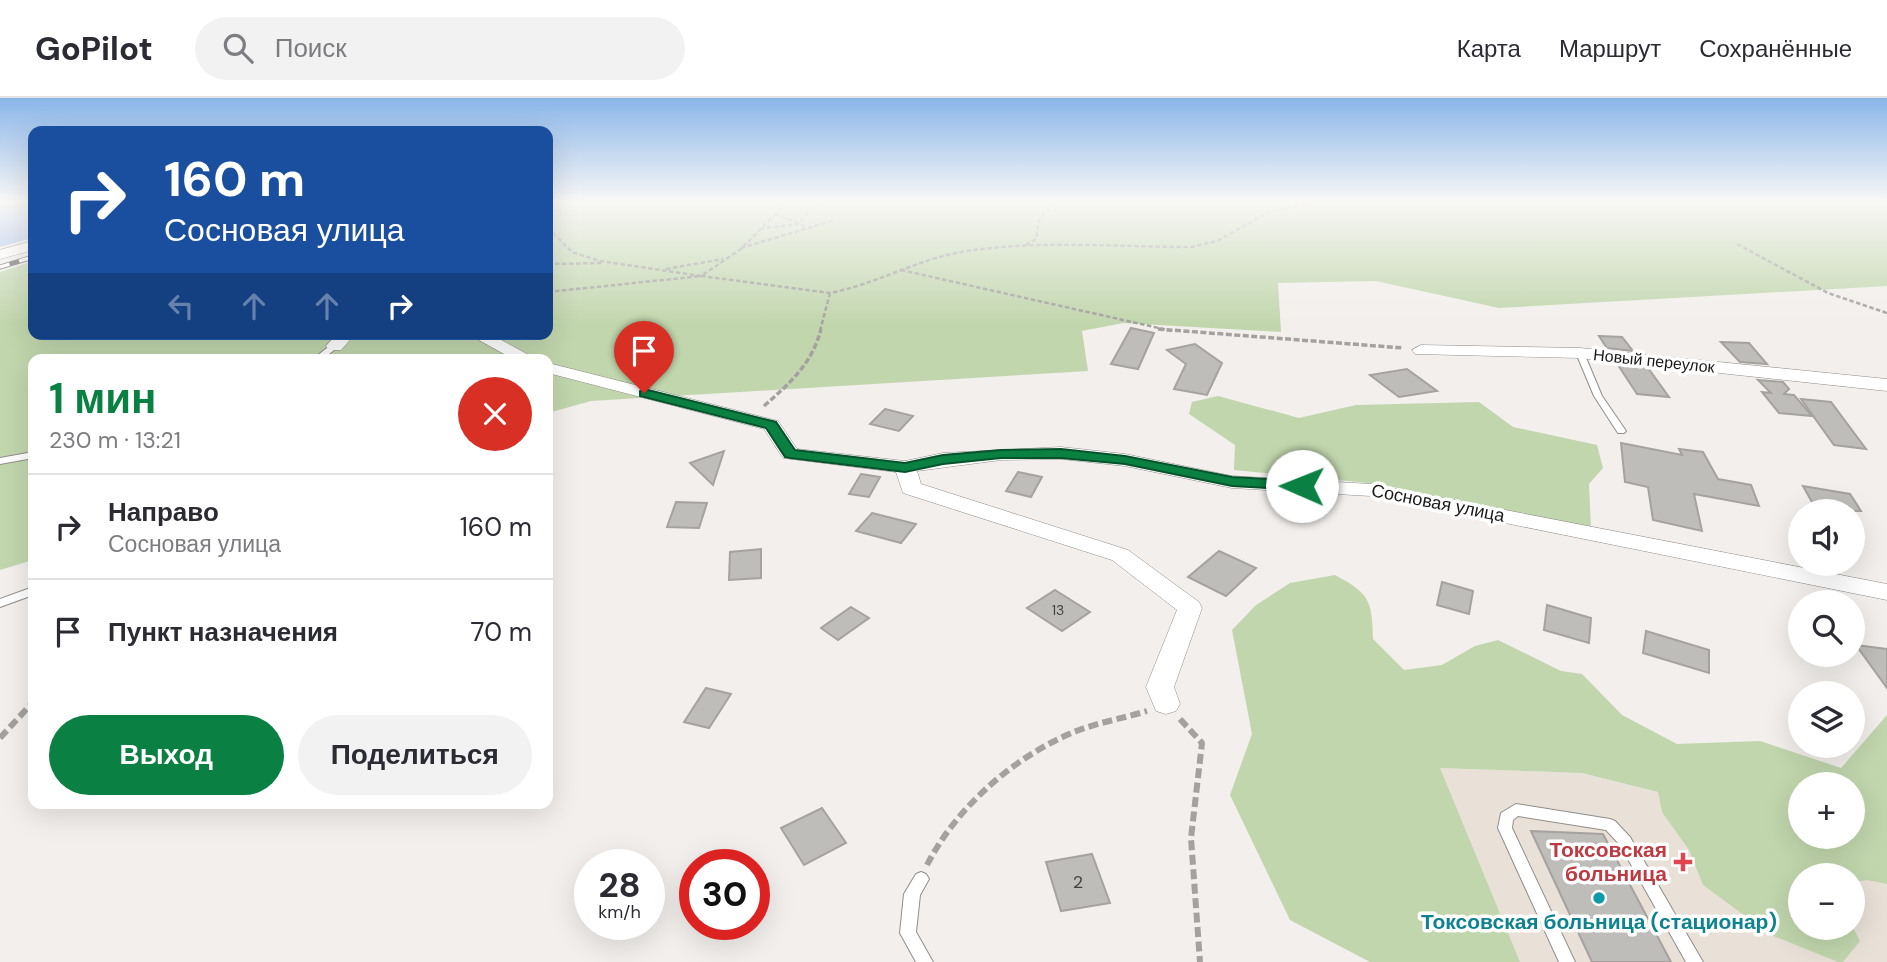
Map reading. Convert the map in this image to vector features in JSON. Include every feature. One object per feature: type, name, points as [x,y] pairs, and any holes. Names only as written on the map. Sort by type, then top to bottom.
[{"type":"street","points":[[0,255],[28,247]]},
{"type":"street","points":[[488,340],[517,354]]},
{"type":"street","name":"Новый переулок","points":[[1421,350],[1580,353],[1887,384]]},
{"type":"street","name":"Сосновая улица","points":[[553,369],[771,425],[790,454],[905,467],[943,459],[1061,453],[1125,460],[1232,482],[1371,490],[1887,592]]},
{"type":"street","points":[[905,467],[911,488],[1120,555],[1190,607],[1160,687],[1166,704]]},
{"type":"lane","points":[[323,354],[341,340]]},
{"type":"lane","points":[[1580,353],[1598,396],[1621,431]]},
{"type":"lane","points":[[0,461],[28,456]]},
{"type":"lane","points":[[0,603],[28,593]]},
{"type":"lane","points":[[1567,962],[1505,828],[1506,817],[1517,810],[1610,825],[1625,841],[1695,962]]},
{"type":"lane","points":[[921,879],[912,894],[908,933],[925,962]]},
{"type":"path","points":[[563,243],[572,252],[614,263],[830,293],[851,289],[899,270],[967,251],[1023,247],[1191,247],[1207,243]]},
{"type":"path","points":[[553,291],[701,276],[746,243]]},
{"type":"path","points":[[741,248],[763,243]]},
{"type":"path","points":[[1023,247],[1029,243]]},
{"type":"path","points":[[1737,244],[1811,286],[1844,301],[1887,313]]},
{"type":"path","points":[[658,270],[726,258]]},
{"type":"path","points":[[553,264],[614,263]]},
{"type":"path","points":[[899,270],[1163,330],[1421,350]]},
{"type":"path","points":[[750,420],[802,372],[817,345],[830,293]]},
{"type":"path","points":[[921,879],[936,844],[960,815],[1019,766],[1072,733],[1166,704],[1202,743],[1191,838],[1200,962]]},
{"type":"path","points":[[0,738],[28,707]]},
{"type":"shaded area","name":"Токсовская больница","points":[[1439,768],[1582,773],[1788,825],[1788,849],[1865,849],[1865,846],[1887,850],[1887,962],[1520,962]]},
{"type":"green space","points":[[553,243],[1887,243],[1887,286],[1499,308],[1376,281],[1278,283],[1281,332],[1123,323],[1082,331],[1088,371],[591,401],[553,412],[553,354],[28,354],[28,562],[0,570],[0,272],[28,263],[28,340],[553,340]]},
{"type":"green space","points":[[1218,396],[1299,418],[1356,405],[1479,402],[1513,427],[1597,445],[1603,468],[1589,484],[1591,529],[1379,484],[1234,470],[1235,445],[1189,414],[1192,402]]},
{"type":"green space","points":[[1335,575],[1362,593],[1372,615],[1373,639],[1404,670],[1442,665],[1475,646],[1498,640],[1561,671],[1582,674],[1622,715],[1677,744],[1760,741],[1788,750],[1788,758],[1811,758],[1841,768],[1850,758],[1865,758],[1865,740],[1887,715],[1887,884],[1865,880],[1865,863],[1788,863],[1788,940],[1860,941],[1843,962],[1838,962],[1771,935],[1703,885],[1689,850],[1662,812],[1658,792],[1582,773],[1440,768],[1520,962],[1370,962],[1290,920],[1230,795],[1252,734],[1232,630],[1256,605],[1290,583]]},
{"type":"building","points":[[1131,328],[1154,333],[1138,369],[1111,364]]},
{"type":"building","points":[[1599,336],[1622,337],[1633,351],[1607,348]]},
{"type":"building","points":[[1721,342],[1749,343],[1767,364],[1740,362]]},
{"type":"building","points":[[1195,344],[1222,363],[1207,395],[1174,389],[1186,364],[1167,350]]},
{"type":"building","points":[[1618,365],[1648,368],[1669,397],[1637,394]]},
{"type":"building","points":[[1407,369],[1437,391],[1399,397],[1370,375]]},
{"type":"building","points":[[1758,380],[1783,382],[1789,389],[1784,394],[1794,395],[1812,416],[1779,413],[1762,392],[1771,393]]},
{"type":"building","points":[[1801,399],[1831,402],[1866,449],[1834,445]]},
{"type":"building","points":[[885,409],[913,416],[899,431],[870,424]]},
{"type":"building","points":[[1621,443],[1682,455],[1679,449],[1703,452],[1718,479],[1751,485],[1759,506],[1694,494],[1702,531],[1653,520],[1648,487],[1625,482]]},
{"type":"building","points":[[724,451],[713,485],[690,463]]},
{"type":"building","points":[[1018,472],[1042,477],[1031,497],[1006,491]]},
{"type":"building","points":[[861,474],[880,477],[869,497],[849,494]]},
{"type":"building","points":[[1803,486],[1850,494],[1853,499],[1810,499]]},
{"type":"building","points":[[676,502],[707,503],[699,528],[667,527]]},
{"type":"building","points":[[872,513],[916,524],[901,543],[856,531]]},
{"type":"building","points":[[761,549],[761,578],[729,580],[730,552]]},
{"type":"building","points":[[1219,551],[1256,568],[1226,596],[1188,577]]},
{"type":"building","points":[[1442,582],[1473,591],[1469,614],[1437,605]]},
{"type":"building","points":[[1055,590],[1090,612],[1062,631],[1027,608]]},
{"type":"building","points":[[1547,605],[1591,618],[1589,643],[1544,630]]},
{"type":"building","points":[[851,607],[869,618],[838,640],[821,628]]},
{"type":"building","points":[[1646,631],[1709,650],[1709,673],[1643,653]]},
{"type":"building","points":[[1865,646],[1887,649],[1887,688],[1865,657]]},
{"type":"building","points":[[706,688],[731,694],[709,728],[684,722]]},
{"type":"building","points":[[822,808],[846,843],[804,865],[781,828]]},
{"type":"building","name":"Токсовская больница (стационар)","points":[[1531,831],[1603,834],[1671,962],[1592,962]]},
{"type":"building","points":[[1092,854],[1110,903],[1061,911],[1046,862]]},
{"type":"railway","points":[[0,267],[28,259]]},
{"type":"place","name":"Токсовская больница","points":[[1683,862]]},
{"type":"place","name":"Токсовская больница (стационар)","points":[[1599,898]]},
{"type":"route","points":[[644,393],[771,425],[790,454],[905,467],[943,459],[1061,453],[1125,460],[1232,482],[1302,486]]}]
